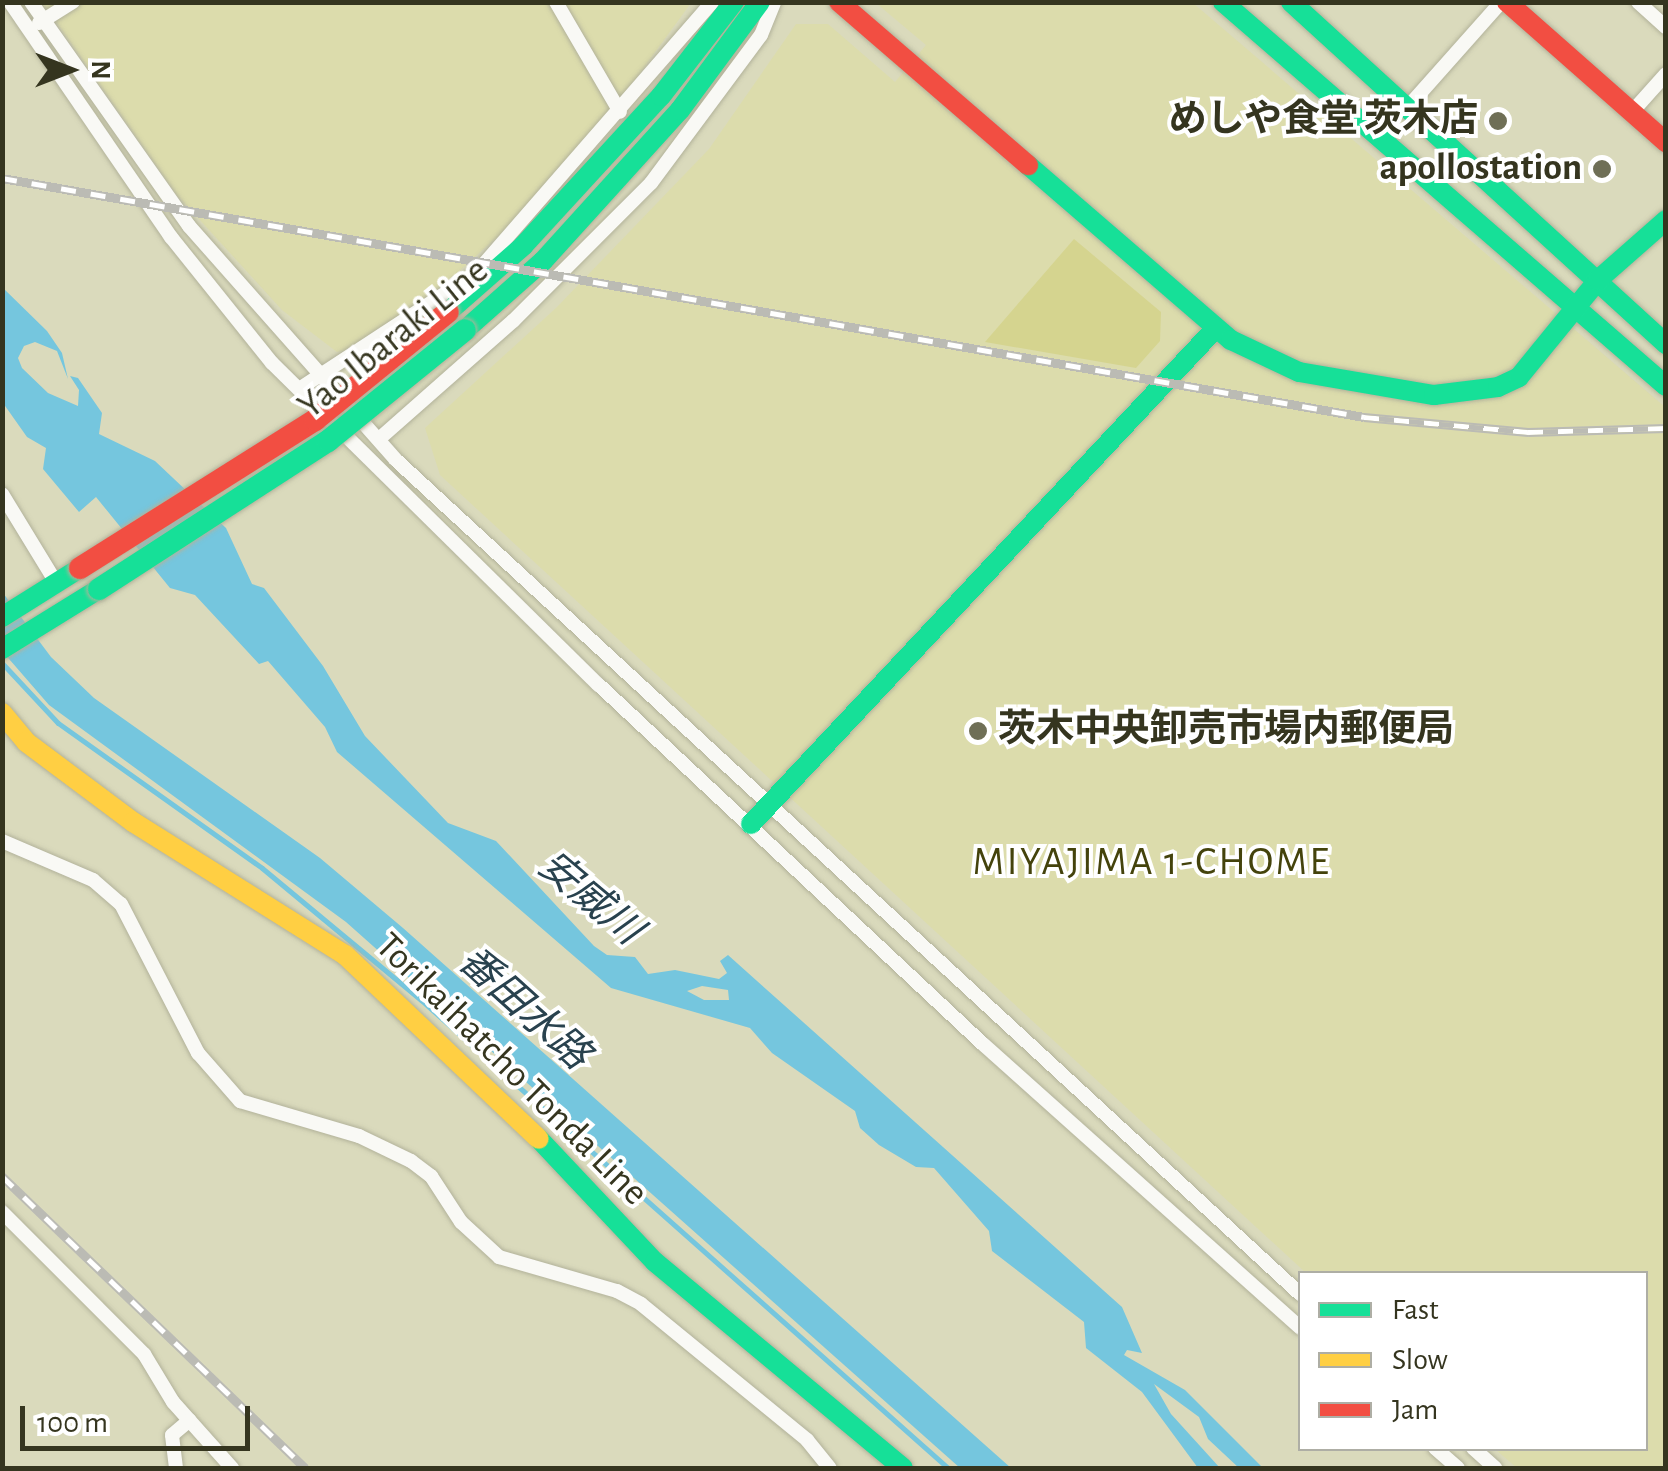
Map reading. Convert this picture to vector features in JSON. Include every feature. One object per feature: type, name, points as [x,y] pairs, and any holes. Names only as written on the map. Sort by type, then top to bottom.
[{"type":"main road","name":"Yao Ibaraki Line","points":[[2,617],[315,420],[448,312],[524,246],[715,28],[730,2]]},
{"type":"main road","name":"Yao Ibaraki Line","points":[[2,649],[328,441],[465,330],[543,261],[680,110],[760,2]]},
{"type":"main road","points":[[840,2],[1216,328],[1281,367],[1456,396],[1520,377],[1598,280],[1666,220]]},
{"type":"main road","points":[[1223,2],[1415,174],[1578,307],[1666,386]]},
{"type":"main road","points":[[1291,2],[1666,344]]},
{"type":"main road","points":[[1504,2],[1666,142]]},
{"type":"main road","points":[[750,824],[1216,328]]},
{"type":"main road","name":"Torikaihatcho Tonda Line","points":[[2,712],[26,742],[133,822],[345,955],[478,1076],[654,1262],[903,1468]]},
{"type":"street","points":[[10,2],[171,236],[272,362],[302,387],[599,685],[984,1046],[1298,1326]]},
{"type":"street","points":[[31,2],[189,226],[379,439],[616,669],[769,804],[1298,1292]]},
{"type":"street","points":[[28,30],[73,2]]},
{"type":"street","points":[[556,2],[620,112]]},
{"type":"street","points":[[302,387],[476,273],[712,2]]},
{"type":"street","points":[[379,439],[514,321],[651,183],[761,35],[774,2]]},
{"type":"street","points":[[1408,108],[1504,2]]},
{"type":"street","points":[[1638,2],[1666,27]]},
{"type":"street","points":[[1632,112],[1666,74]]},
{"type":"street","points":[[2,494],[46,590]]},
{"type":"street","points":[[2,841],[93,880],[121,904],[198,1053],[240,1101],[359,1136],[411,1160],[431,1176],[461,1222],[499,1257],[617,1291],[641,1304],[807,1440],[830,1468]]},
{"type":"street","points":[[2,1212],[144,1354],[190,1420],[232,1468]]},
{"type":"street","points":[[176,1468],[172,1435],[190,1420]]},
{"type":"street","points":[[1439,1451],[1458,1468]]},
{"type":"street","points":[[1476,1451],[1495,1468]]},
{"type":"shaded area","points":[[43,3],[691,3],[605,121],[516,220],[447,282],[353,349],[337,352],[282,310],[177,195]]},
{"type":"shaded area","points":[[876,3],[1193,3],[1665,407],[1665,1468],[1517,1468],[1497,1451],[1648,1451],[1648,1271],[1304,1271],[440,475],[425,428],[557,307],[709,149],[796,24],[828,24],[895,82],[926,45]]},
{"type":"shaded area","points":[[1074,239],[1161,312],[1160,341],[1136,368],[985,342]]},
{"type":"water","points":[[2,287],[47,331],[62,353],[68,379],[57,351],[35,342],[24,346],[18,358],[22,368],[48,393],[78,406],[79,390],[70,376],[78,378],[102,413],[99,434],[155,461],[226,528],[252,584],[264,588],[323,666],[365,736],[448,823],[496,841],[594,946],[607,955],[635,957],[648,974],[675,970],[719,979],[727,973],[720,961],[728,955],[1122,1307],[1142,1353],[1127,1350],[1124,1355],[1185,1390],[1263,1468],[1239,1468],[1208,1439],[1199,1417],[1154,1384],[1171,1414],[1220,1468],[1198,1468],[1142,1392],[1086,1348],[1084,1322],[992,1251],[989,1231],[934,1168],[916,1167],[879,1145],[860,1128],[855,1111],[772,1053],[750,1028],[611,988],[337,752],[325,727],[268,661],[259,664],[195,595],[170,588],[96,497],[79,512],[43,469],[46,448],[27,437],[3,403]],"holes":[[[702,986],[728,990],[729,1000],[704,1000],[687,991]]]},
{"type":"water","points":[[3,593],[51,657],[94,698],[320,858],[1011,1468],[960,1468],[346,922],[49,705],[3,652]]},
{"type":"waterway","points":[[2,663],[58,723],[262,868],[421,1000],[948,1468]]},
{"type":"railway","points":[[2,178],[1364,417],[1528,432],[1666,428]]},
{"type":"railway","points":[[2,1176],[305,1468]]},
{"type":"traffic: fast","points":[[448,312],[523,246],[661,96],[734,2]]},
{"type":"traffic: fast","points":[[465,330],[543,261],[680,110],[760,2]]},
{"type":"traffic: fast","points":[[1223,2],[1666,386]]},
{"type":"traffic: fast","points":[[1291,2],[1666,344]]},
{"type":"traffic: fast","points":[[1028,165],[1231,340],[1299,372],[1434,395],[1498,387],[1519,377],[1598,280],[1666,220]]},
{"type":"traffic: fast","points":[[751,824],[1216,328]]},
{"type":"traffic: fast","points":[[99,589],[328,441],[465,330]]},
{"type":"traffic: fast","points":[[2,617],[80,568]]},
{"type":"traffic: fast","points":[[2,649],[99,589]]},
{"type":"traffic: fast","points":[[539,1139],[655,1262],[903,1468]]},
{"type":"traffic: slow","points":[[2,713],[26,742],[133,822],[345,955],[539,1139]]},
{"type":"traffic: jam","points":[[839,2],[1028,165]]},
{"type":"traffic: jam","points":[[1507,2],[1666,142]]},
{"type":"traffic: jam","points":[[80,568],[315,420],[448,312]]},
{"type":"place","name":"めしや食堂 茨木店","points":[[1498,121]]},
{"type":"place","name":"apollostation","points":[[1602,169]]},
{"type":"place","name":"茨木中央卸売市場内郵便局","points":[[978,731]]},
{"type":"district","name":"MIYAJIMA 1-CHOME","points":[[1152,862]]},
{"type":"water label","name":"安威川","points":[[590,898]]},
{"type":"water label","name":"番田水路","points":[[524,1008]]}]
